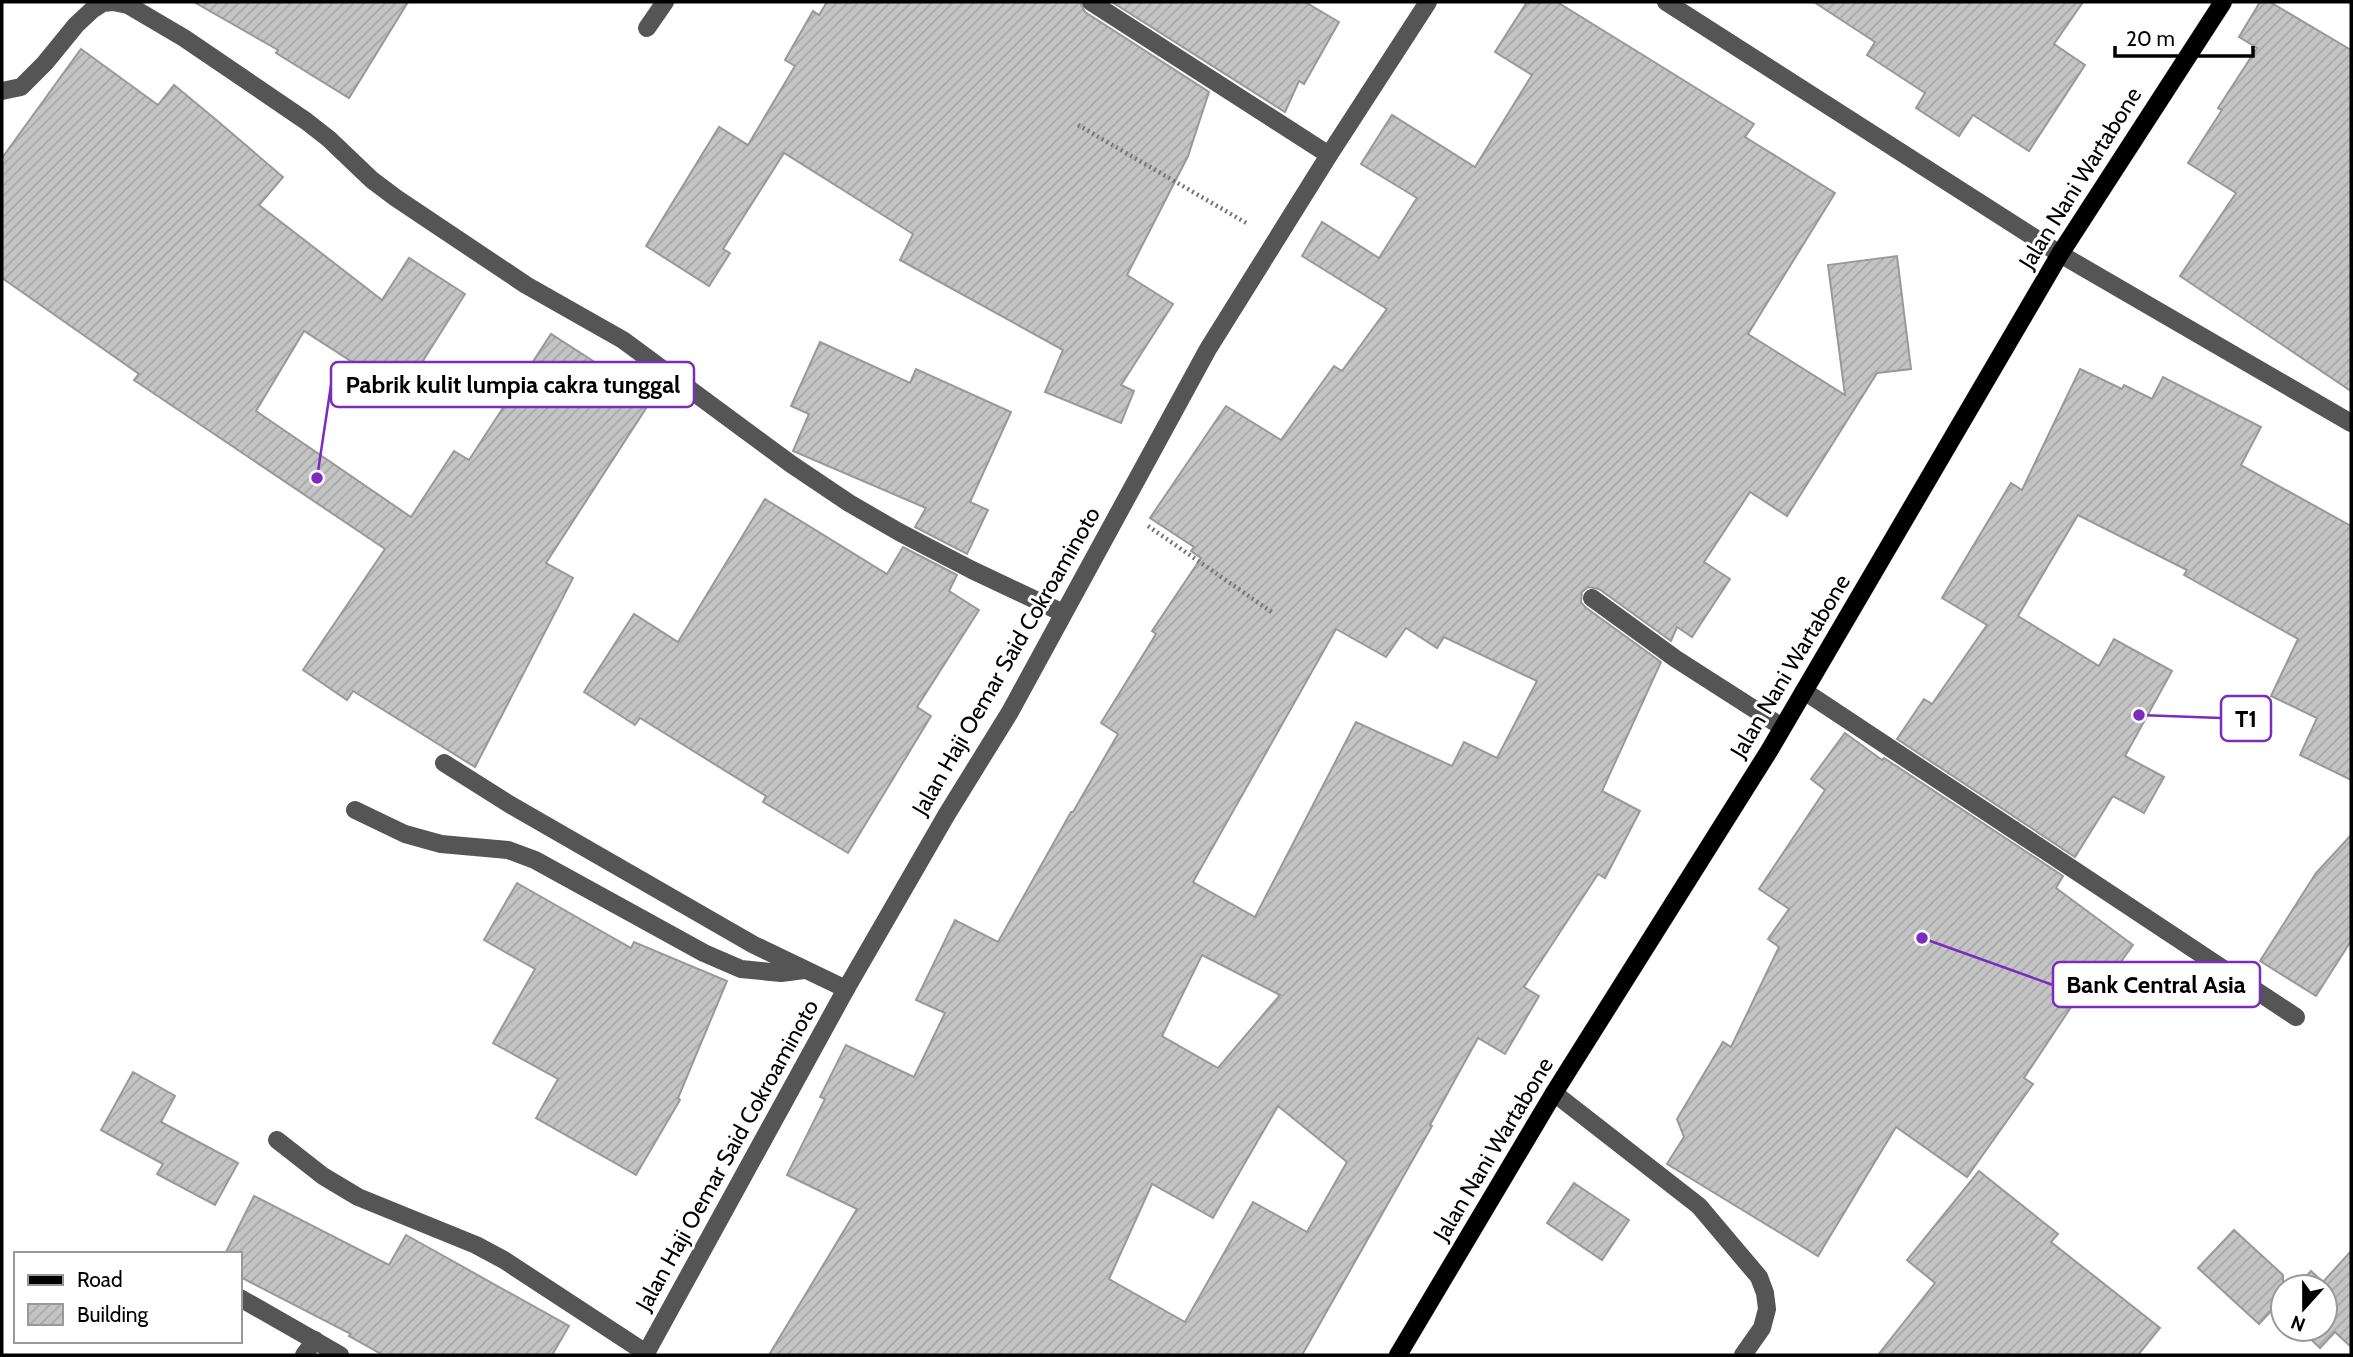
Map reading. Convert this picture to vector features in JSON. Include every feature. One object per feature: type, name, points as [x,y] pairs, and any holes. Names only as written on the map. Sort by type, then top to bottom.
[{"type":"main road","name":"Jalan Nani Wartabone","points":[[1398,1355],[1554,1093],[1804,691],[2060,254],[2223,2]]},
{"type":"street","points":[[647,28],[665,2]]},
{"type":"street","points":[[1091,2],[1329,155]]},
{"type":"street","name":"Jalan Haji Oemar Said Cokroaminoto","points":[[646,1354],[846,989],[947,814],[1010,712],[1208,349],[1428,2]]},
{"type":"street","points":[[1666,2],[2060,254],[2351,423]]},
{"type":"street","points":[[2,92],[21,88],[92,10],[103,3],[128,5],[184,38],[306,121],[396,198],[526,285],[623,340],[791,464],[849,503],[972,570],[1063,613]]},
{"type":"street","points":[[1592,598],[1676,659],[1782,727]]},
{"type":"street","points":[[1804,691],[2296,1017]]},
{"type":"street","points":[[444,763],[509,804],[754,945],[846,989]]},
{"type":"street","points":[[355,810],[405,834],[440,844],[508,850],[535,860],[704,953],[741,969],[781,973],[804,970]]},
{"type":"street","points":[[1554,1093],[1699,1206],[1759,1277],[1767,1308],[1762,1328],[1743,1355]]},
{"type":"street","points":[[277,1140],[323,1176],[358,1197],[476,1245],[504,1260],[646,1354]]},
{"type":"street","points":[[242,1299],[309,1348],[340,1355]]},
{"type":"path","points":[[1078,125],[1276,241]]},
{"type":"path","points":[[1121,507],[1273,613]]},
{"type":"building","points":[[194,2],[408,2],[349,98],[276,53],[278,50]]},
{"type":"building","points":[[827,2],[1080,2],[1085,12],[1209,92],[1188,156],[1127,275],[1173,304],[1121,385],[1134,391],[1121,423],[1045,392],[1063,350],[900,260],[913,234],[784,153],[723,249],[730,253],[709,286],[646,246],[719,127],[748,145],[795,66],[785,60],[813,11],[819,15]]},
{"type":"building","points":[[1112,2],[1305,2],[1339,22],[1304,84],[1299,81],[1285,112]]},
{"type":"building","points":[[1527,2],[1557,2],[1754,124],[1745,137],[1835,193],[1748,334],[1845,395],[1828,265],[1897,256],[1911,369],[1877,373],[1787,516],[1750,492],[1704,562],[1730,579],[1692,637],[1677,627],[1671,641],[1599,589],[1588,587],[1582,592],[1581,602],[1585,607],[1661,662],[1602,791],[1640,811],[1605,878],[1598,874],[1524,987],[1539,996],[1505,1054],[1478,1038],[1430,1125],[1432,1126],[1302,1355],[769,1355],[857,1209],[787,1175],[825,1099],[820,1097],[846,1045],[914,1077],[945,1013],[916,1000],[955,920],[998,942],[1118,734],[1101,723],[1156,634],[1152,631],[1201,558],[1191,551],[1194,547],[1150,518],[1226,406],[1281,440],[1334,366],[1342,371],[1387,309],[1302,256],[1322,222],[1379,258],[1417,198],[1361,164],[1392,115],[1475,167],[1532,75],[1495,52]],"holes":[[[1406,628],[1437,648],[1444,637],[1537,681],[1497,758],[1464,742],[1452,766],[1356,722],[1255,917],[1193,882],[1336,629],[1386,657]],[[1202,955],[1280,995],[1218,1068],[1162,1036]],[[1278,1106],[1347,1162],[1307,1232],[1253,1202],[1185,1322],[1109,1279],[1152,1184],[1213,1218]]]},
{"type":"building","points":[[1814,2],[2083,2],[2054,44],[2085,65],[2029,151],[1973,115],[1959,136],[1916,108],[1925,93],[1867,55],[1875,42]]},
{"type":"building","points":[[2260,2],[2270,2],[2351,50],[2351,391],[2180,276],[2236,193],[2188,163],[2222,110],[2218,108],[2257,48],[2239,37]]},
{"type":"building","points":[[81,49],[158,105],[174,85],[214,118],[283,177],[259,205],[382,300],[409,258],[465,294],[402,394],[304,331],[256,411],[411,517],[454,451],[469,460],[551,334],[652,399],[546,563],[573,578],[475,767],[353,691],[347,700],[303,670],[385,549],[134,380],[139,374],[2,278],[2,158]]},
{"type":"building","points":[[820,342],[910,383],[916,369],[1011,412],[970,502],[988,510],[967,554],[915,527],[926,508],[793,451],[809,414],[791,406]]},
{"type":"building","points":[[2080,369],[2122,389],[2124,385],[2152,399],[2163,377],[2261,427],[2241,465],[2351,526],[2351,780],[2300,755],[2317,718],[2271,696],[2298,639],[2184,575],[2187,570],[2078,515],[2018,616],[2099,666],[2114,639],[2172,671],[2125,756],[2164,777],[2144,813],[2113,796],[2075,857],[1897,739],[1924,699],[1932,704],[1987,625],[1942,598],[2011,483],[2022,490]]},
{"type":"building","points":[[765,499],[887,574],[903,547],[957,575],[949,591],[979,610],[917,707],[931,716],[848,853],[763,802],[766,796],[640,718],[635,725],[584,692],[634,614],[678,642]]},
{"type":"building","points":[[1845,733],[1882,760],[1884,758],[2063,876],[2056,888],[2133,945],[2099,992],[2087,983],[2024,1078],[2033,1084],[1967,1177],[1896,1127],[1818,1256],[1667,1164],[1684,1137],[1677,1119],[1723,1042],[1731,1047],[1779,947],[1768,939],[1789,909],[1759,889],[1825,790],[1811,779]]},
{"type":"building","points":[[2351,835],[2351,941],[2316,996],[2260,961],[2316,873]]},
{"type":"building","points":[[517,883],[631,948],[634,942],[727,981],[678,1098],[680,1100],[636,1175],[536,1118],[558,1079],[493,1043],[535,969],[484,940]]},
{"type":"building","points":[[133,1072],[175,1096],[161,1122],[238,1163],[215,1205],[157,1174],[163,1164],[101,1130]]},
{"type":"building","points":[[1979,1171],[2058,1234],[2051,1242],[2160,1328],[2138,1355],[1878,1355],[1935,1283],[1907,1260]]},
{"type":"building","points":[[1574,1183],[1629,1220],[1602,1260],[1547,1223]]},
{"type":"building","points":[[254,1196],[389,1265],[406,1235],[569,1326],[552,1355],[383,1355],[349,1336],[351,1334],[242,1278],[242,1252],[226,1252]]},
{"type":"building","points":[[2234,1230],[2281,1273],[2269,1273],[2269,1313],[2259,1324],[2198,1268]]},
{"type":"building","points":[[2351,1251],[2351,1347],[2339,1336],[2339,1273],[2331,1273]]},
{"type":"place","name":"Pabrik kulit lumpia cakra tunggal","points":[[317,478]]},
{"type":"place","name":"T1","points":[[2139,715]]},
{"type":"place","name":"Bank Central Asia","points":[[1922,938]]}]
